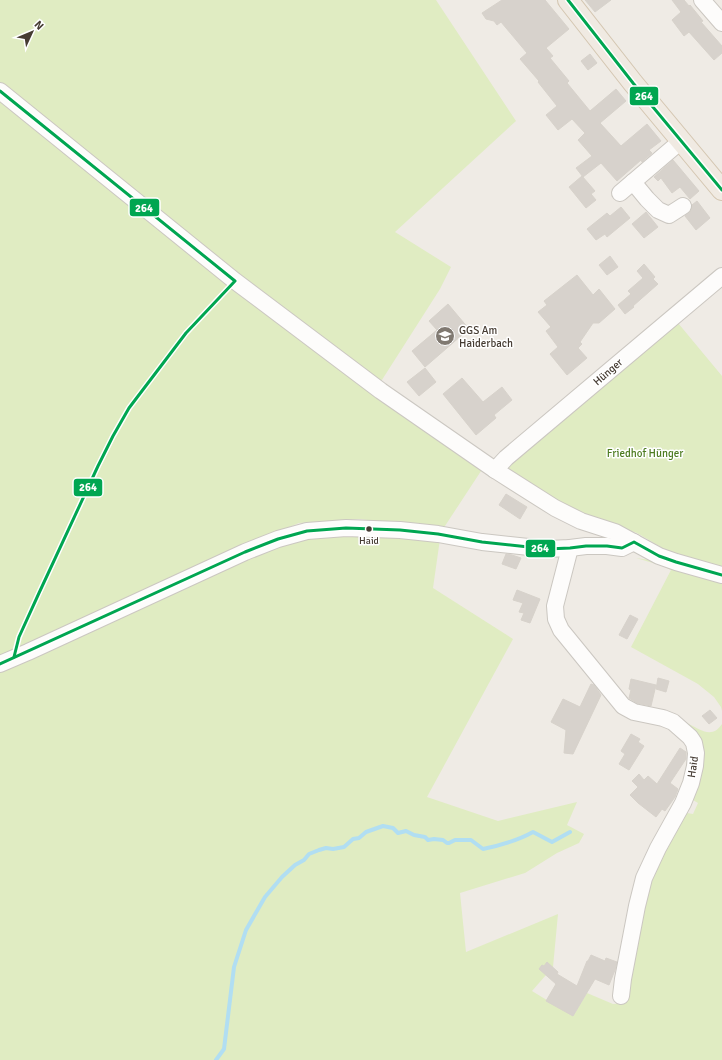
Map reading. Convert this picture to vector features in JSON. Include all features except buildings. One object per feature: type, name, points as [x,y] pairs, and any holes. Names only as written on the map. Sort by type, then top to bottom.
[{"type":"main road","points":[[568,0],[633,83],[722,190]]},
{"type":"street","points":[[702,0],[722,23]]},
{"type":"street","points":[[0,91],[235,281],[381,392],[495,470],[562,512],[581,521],[614,532],[659,556],[722,575]]},
{"type":"street","points":[[620,193],[681,141]]},
{"type":"street","points":[[633,182],[658,210],[669,214],[683,206]]},
{"type":"street","name":"Hünger","points":[[495,470],[506,458],[722,276]]},
{"type":"street","points":[[0,664],[245,552],[278,539],[307,531],[346,528],[400,530],[438,534],[482,542],[547,549],[586,546],[622,548],[634,542]]},
{"type":"street","name":"Haid","points":[[570,548],[555,606],[556,619],[561,630],[623,706],[634,712],[663,718],[673,722],[690,737],[694,743],[696,753],[691,783],[685,798],[644,878],[637,906],[621,996]]},
{"type":"green space","points":[[0,0],[436,0],[516,121],[395,232],[451,267],[440,289],[380,383],[229,267],[0,83]]},
{"type":"green space","points":[[0,98],[483,468],[443,529],[359,519],[299,523],[230,551],[0,657]]},
{"type":"green space","name":"Friedhof Hünger","points":[[678,323],[722,376],[722,568],[671,553],[637,533],[586,515],[558,501],[509,469],[510,463],[572,413]]},
{"type":"green space","points":[[367,533],[440,539],[433,588],[513,639],[427,797],[498,821],[577,802],[567,825],[584,834],[579,843],[557,853],[525,873],[460,893],[466,952],[558,914],[553,967],[532,991],[573,1016],[587,993],[613,1004],[626,1003],[629,994],[626,978],[646,884],[687,813],[693,814],[698,803],[693,800],[698,764],[677,720],[706,732],[718,729],[722,724],[722,1060],[0,1060],[0,672],[281,544],[309,538]]},
{"type":"green space","points":[[636,558],[658,561],[722,580],[722,711],[714,697],[698,684],[631,647],[671,570]]},
{"type":"waterway","points":[[216,1060],[224,1049],[234,967],[246,930],[265,897],[282,877],[295,865],[304,860],[309,854],[326,848],[333,849],[344,847],[353,839],[359,838],[366,832],[383,826],[393,828],[398,833],[406,831],[414,835],[425,837],[428,840],[443,840],[447,843],[455,840],[471,840],[483,849],[521,838],[533,832],[552,842],[570,832]]},
{"type":"transit line","name":"264","points":[[568,0],[633,83],[722,190]]},
{"type":"transit line","name":"264","points":[[0,91],[235,281],[186,333],[129,408],[98,466],[39,593],[19,637],[14,657]]},
{"type":"transit line","name":"264","points":[[0,664],[245,552],[278,539],[307,531],[346,528],[400,530],[438,534],[482,542],[547,549],[586,546],[622,548],[634,542],[659,556],[722,575]]},
{"type":"place","name":"GGS Am Haiderbach","points":[[445,336]]},
{"type":"place","name":"Haid","points":[[369,529]]}]
